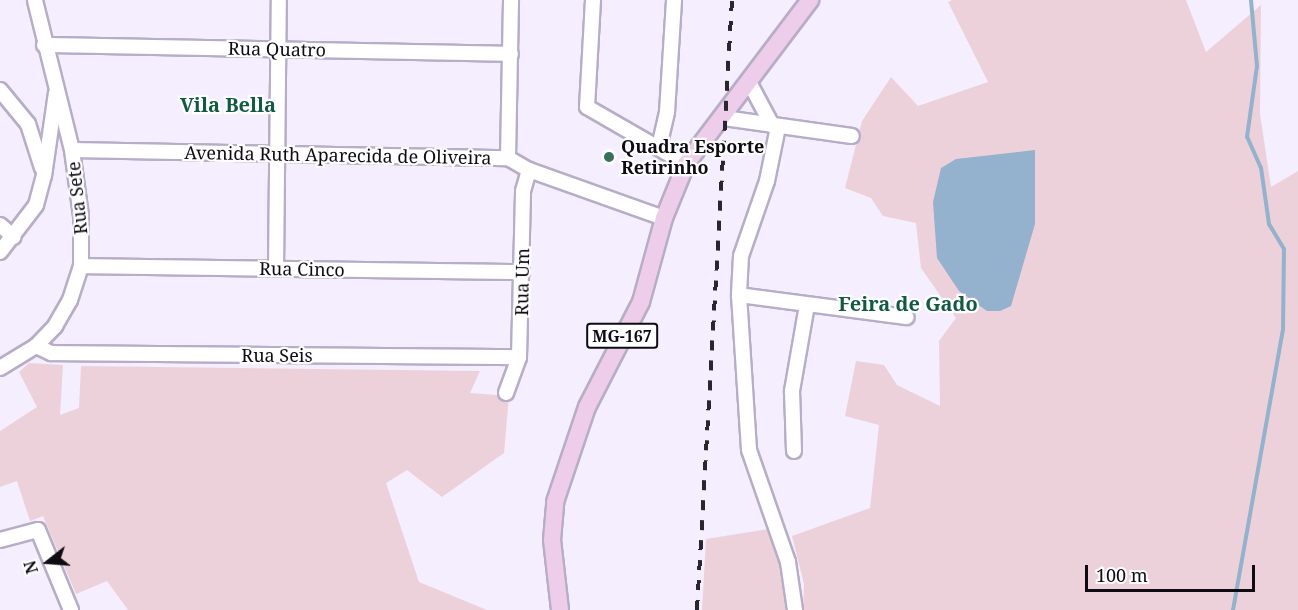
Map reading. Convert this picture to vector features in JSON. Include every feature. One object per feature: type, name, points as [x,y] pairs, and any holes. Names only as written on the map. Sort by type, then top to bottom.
[{"type":"main road","name":"MG-167","points":[[560,610],[552,540],[555,502],[587,407],[641,302],[664,218],[686,164],[724,118],[810,0]]},
{"type":"street","name":"Rua Sete","points":[[0,368],[36,346],[60,317],[81,266],[81,216],[72,150],[44,45],[35,0]]},
{"type":"street","points":[[276,269],[279,0]]},
{"type":"street","points":[[507,158],[511,0]]},
{"type":"street","points":[[592,0],[587,107],[686,164]]},
{"type":"street","points":[[659,147],[667,112],[674,0]]},
{"type":"street","name":"Rua Quatro","points":[[44,45],[511,54]]},
{"type":"street","points":[[750,82],[775,127],[770,171],[741,256],[739,295],[749,450],[788,562],[795,610]]},
{"type":"street","points":[[0,90],[28,124],[44,176]]},
{"type":"street","points":[[0,252],[30,217],[44,176],[57,91]]},
{"type":"street","points":[[724,118],[775,127],[852,136]]},
{"type":"street","name":"Avenida Ruth Aparecida de Oliveira","points":[[72,150],[507,158],[529,170],[664,218]]},
{"type":"street","name":"Rua Um","points":[[506,393],[519,357],[523,191],[529,170]]},
{"type":"street","points":[[0,225],[14,237]]},
{"type":"street","name":"Rua Cinco","points":[[81,266],[522,272]]},
{"type":"street","points":[[739,295],[907,317]]},
{"type":"street","points":[[794,451],[792,391],[807,305]]},
{"type":"street","name":"Rua Seis","points":[[36,346],[51,354],[519,357]]},
{"type":"street","points":[[0,540],[28,530],[41,534],[71,610]]},
{"type":"shaded area","points":[[952,0],[1186,0],[1206,52],[1261,5],[1260,114],[1271,187],[1298,171],[1298,610],[803,610],[804,584],[792,536],[870,508],[879,425],[845,416],[856,361],[884,365],[897,385],[940,406],[939,341],[956,318],[921,268],[916,223],[883,216],[871,198],[845,188],[862,121],[891,77],[918,106],[988,82],[948,2]]},
{"type":"shaded area","points":[[29,363],[63,365],[60,415],[79,408],[81,366],[480,371],[470,393],[509,396],[504,453],[442,497],[407,470],[386,483],[419,582],[487,610],[128,610],[107,581],[76,594],[43,516],[30,521],[17,481],[0,487],[0,431],[37,407],[19,372]]},
{"type":"shaded area","points":[[769,529],[789,585],[789,610],[702,610],[706,539]]},
{"type":"water","points":[[1035,150],[1035,224],[1011,306],[1000,311],[987,311],[959,291],[937,258],[933,202],[941,168],[956,159]]},
{"type":"waterway","points":[[1233,610],[1283,330],[1284,249],[1269,224],[1261,168],[1247,137],[1257,66],[1251,0]]},
{"type":"railway","points":[[697,610],[732,0]]},
{"type":"place","name":"Quadra Esporte Retirinho","points":[[609,157]]},
{"type":"district","name":"Vila Bella","points":[[228,104]]},
{"type":"district","name":"Feira de Gado","points":[[908,303]]}]
